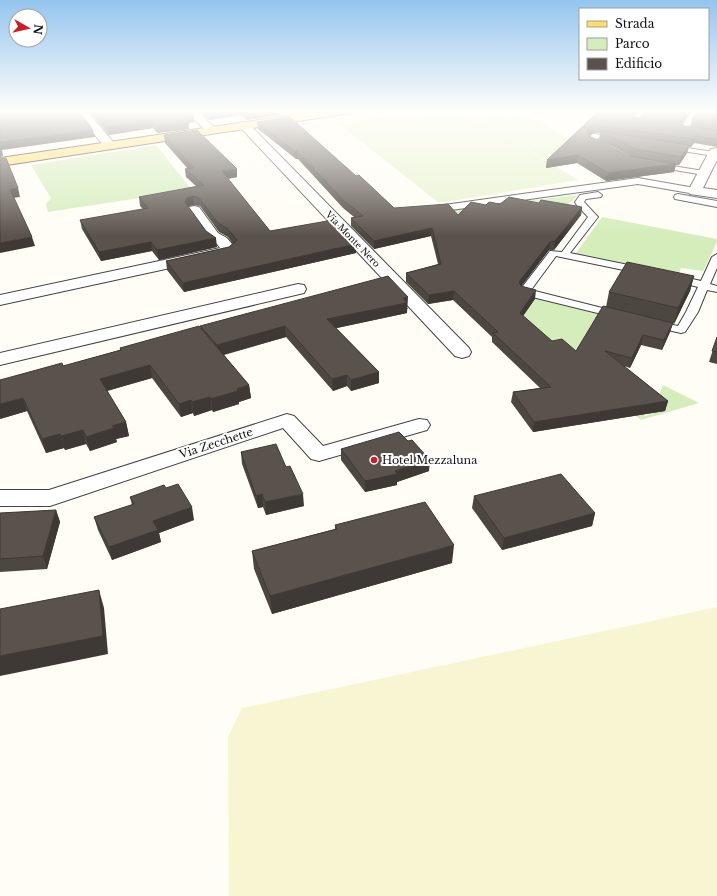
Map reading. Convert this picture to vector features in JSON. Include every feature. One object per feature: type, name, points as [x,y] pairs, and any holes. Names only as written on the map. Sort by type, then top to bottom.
[{"type":"main road","points":[[0,162],[70,152]]},
{"type":"street","name":"Via Monte Nero","points":[[270,152],[462,352]]},
{"type":"street","points":[[716,153],[695,191],[717,194]]},
{"type":"street","points":[[0,300],[225,252],[228,249],[222,241],[213,236],[194,210]]},
{"type":"street","points":[[0,359],[298,288]]},
{"type":"street","name":"Via Zecchette","points":[[0,498],[50,498],[287,420],[318,454],[420,425]]},
{"type":"lane","points":[[651,164],[704,173]]},
{"type":"lane","points":[[437,210],[638,181],[695,191]]},
{"type":"lane","points":[[564,255],[594,217],[578,202],[583,197],[637,191],[717,204]]},
{"type":"lane","points":[[627,317],[524,292],[554,253],[653,274]]},
{"type":"lane","points":[[642,321],[681,330],[717,257]]},
{"type":"lane","points":[[667,277],[717,289]]},
{"type":"shaded area","points":[[717,607],[717,896],[229,896],[228,737],[242,708]]},
{"type":"green space","points":[[113,152],[161,152],[192,190],[48,212],[46,204],[51,198],[31,165]]},
{"type":"green space","points":[[374,152],[531,152],[578,180],[439,203]]},
{"type":"green space","points":[[532,152],[586,152],[544,159]]},
{"type":"green space","points":[[578,195],[568,203],[560,206],[533,201],[474,213],[452,213],[445,210]]},
{"type":"green space","points":[[602,217],[717,239],[717,242],[703,271],[681,268],[678,275],[579,256],[576,253]]},
{"type":"green space","points":[[461,262],[511,290],[530,307],[536,298],[659,328],[657,333],[595,318],[579,345],[632,358],[589,369],[645,416],[664,410],[656,402],[663,385],[699,403],[641,420]]},
{"type":"building","points":[[179,152],[219,152],[237,169],[222,171],[270,231],[333,220],[356,244],[183,283],[166,261],[229,247],[237,240],[227,228],[218,223],[199,198],[193,196],[187,198],[185,202],[206,231],[216,238],[157,250],[151,242],[99,252],[80,220],[148,208],[139,197],[204,185],[185,169],[193,168]]},
{"type":"building","points":[[298,152],[329,152],[356,176],[359,175],[394,208],[448,204],[458,215],[471,202],[486,205],[489,202],[500,204],[509,197],[539,203],[541,200],[582,207],[555,241],[550,242],[519,282],[521,286],[536,290],[520,313],[552,341],[562,339],[576,351],[603,306],[673,323],[664,340],[643,335],[632,358],[605,351],[668,401],[534,422],[513,392],[551,387],[493,333],[498,332],[454,291],[429,295],[406,273],[441,264],[432,228],[374,241],[351,218],[363,216],[343,200]]},
{"type":"building","points":[[556,152],[621,152],[629,156],[676,164],[608,173],[578,155],[547,160]]},
{"type":"building","points":[[651,152],[684,152],[681,157]]},
{"type":"building","points":[[6,158],[18,188],[10,189],[32,237],[0,243],[0,159]]},
{"type":"building","points":[[627,262],[694,276],[678,308],[609,292]]},
{"type":"building","points":[[388,276],[408,297],[403,298],[407,303],[327,319],[379,372],[351,380],[347,375],[332,379],[285,326],[217,345],[200,326]]},
{"type":"building","points":[[199,326],[249,385],[237,389],[238,391],[211,399],[210,397],[192,402],[191,400],[179,404],[150,365],[100,379],[126,422],[112,426],[114,428],[86,437],[83,430],[42,439],[23,398],[0,404],[0,380],[62,363],[63,366]]},
{"type":"building","points":[[717,337],[717,352],[712,351]]},
{"type":"building","points":[[399,432],[408,441],[412,440],[430,460],[395,471],[397,474],[365,481],[341,449]]},
{"type":"building","points":[[276,444],[286,467],[290,466],[303,494],[265,502],[262,494],[256,496],[241,452]]},
{"type":"building","points":[[561,474],[595,513],[504,538],[474,496]]},
{"type":"building","points":[[178,484],[192,507],[153,521],[158,530],[109,547],[94,517],[134,504],[130,497],[164,485],[166,488]]},
{"type":"building","points":[[425,502],[454,545],[270,596],[252,551],[337,529],[335,525]]},
{"type":"building","points":[[56,510],[43,556],[0,559],[0,513]]},
{"type":"building","points":[[99,590],[103,636],[0,656],[0,609]]},
{"type":"place","name":"Hotel Mezzaluna","points":[[374,460]]}]
